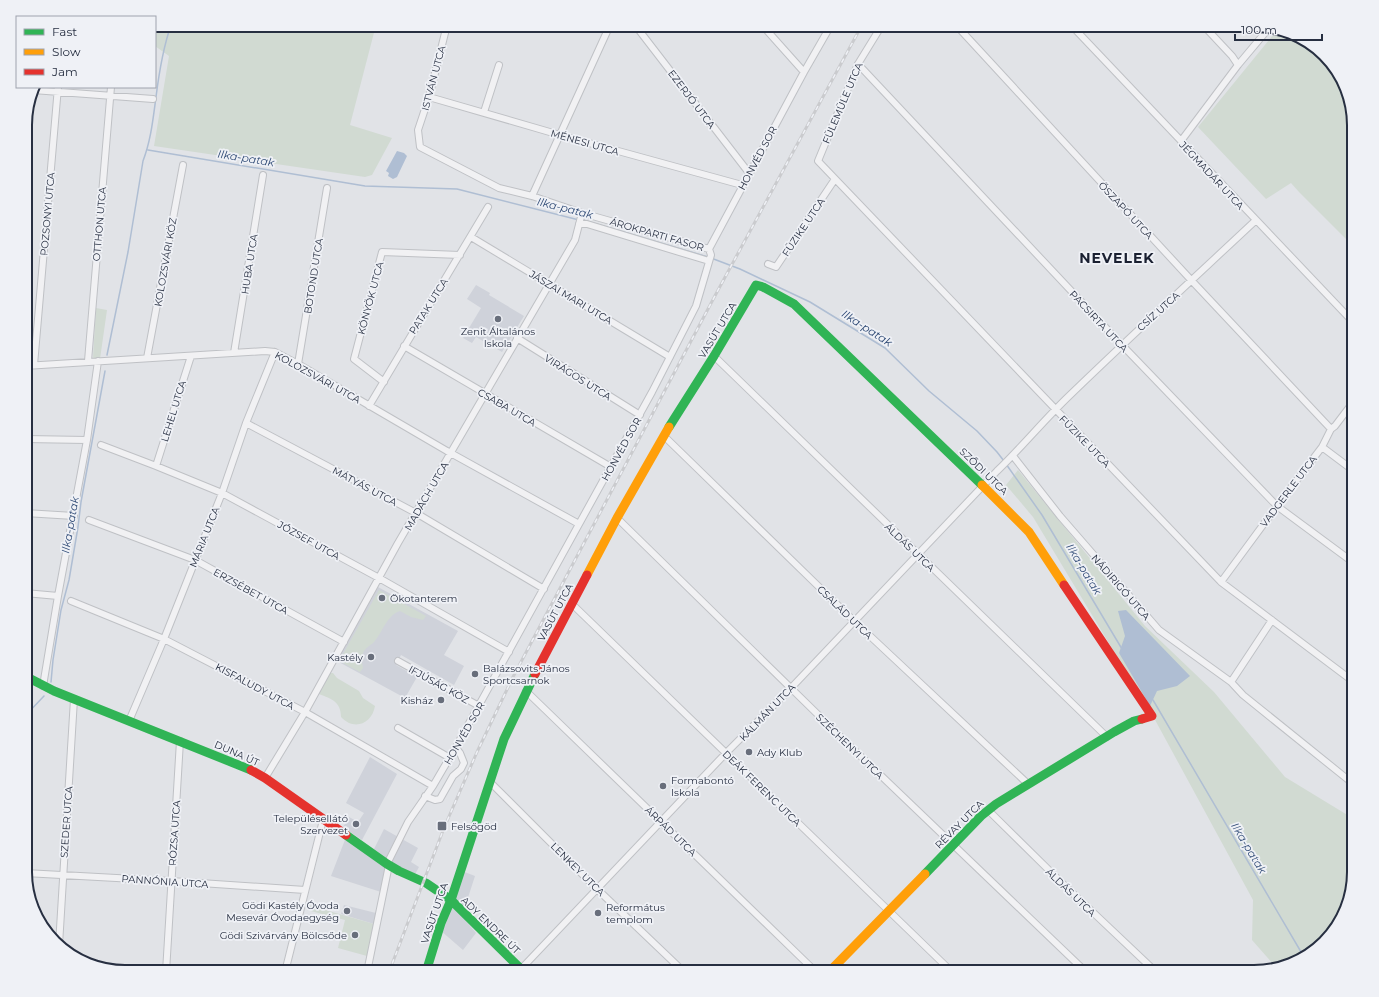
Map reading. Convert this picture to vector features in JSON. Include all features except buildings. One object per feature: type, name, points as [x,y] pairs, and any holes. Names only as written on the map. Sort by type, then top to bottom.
[{"type":"street","name":"ISTVÁN UTCA","points":[[418,130],[429,96],[445,32]]},
{"type":"street","points":[[532,196],[607,32]]},
{"type":"street","name":"EZERJÓ UTCA","points":[[640,32],[749,173]]},
{"type":"street","points":[[768,32],[804,72]]},
{"type":"street","name":"HONVÉD SOR","points":[[368,965],[388,864],[408,822],[433,786],[456,748],[640,415],[696,306],[709,256],[742,185],[827,32]]},
{"type":"street","name":"FÜLEMÜLE UTCA","points":[[818,161],[858,64],[878,32]]},
{"type":"street","name":"ŐSZAPÓ UTCA","points":[[962,32],[1192,281],[1331,428]]},
{"type":"street","name":"JÉGMADÁR UTCA","points":[[1078,32],[1347,316]]},
{"type":"street","points":[[1210,32],[1238,64]]},
{"type":"street","points":[[1181,141],[1238,64],[1265,33]]},
{"type":"street","points":[[484,112],[499,64]]},
{"type":"street","name":"PACSIRTA UTCA","points":[[858,64],[1122,345],[1277,506],[1347,558]]},
{"type":"street","name":"OTTHON UTCA","points":[[88,361],[111,88]]},
{"type":"street","points":[[39,90],[57,90],[153,99]]},
{"type":"street","name":"POZSONYI UTCA","points":[[34,365],[57,90]]},
{"type":"street","name":"MÉNESI UTCA","points":[[429,96],[560,135],[742,185]]},
{"type":"street","name":"ÁROKPARTI FASOR","points":[[418,130],[420,147],[499,188],[532,196],[581,219],[709,256]]},
{"type":"street","name":"FÜZIKE UTCA","points":[[818,161],[1221,582],[1347,677]]},
{"type":"street","name":"KOLOZSVÁRI KÖZ","points":[[147,358],[183,165]]},
{"type":"street","name":"HUBA UTCA","points":[[234,353],[263,175]]},
{"type":"street","name":"FÜZIKE UTCA","points":[[768,264],[776,267],[835,180]]},
{"type":"street","name":"BOTOND UTCA","points":[[298,364],[327,188]]},
{"type":"street","name":"PATAK UTCA","points":[[369,406],[488,207]]},
{"type":"street","name":"ÁROKPARTI FASOR","points":[[581,219],[587,224],[709,256]]},
{"type":"street","name":"MADÁCH UTCA","points":[[265,778],[344,642],[484,393],[575,240],[581,219]]},
{"type":"street","name":"CSÍZ UTCA","points":[[1011,458],[1055,410],[1122,345],[1256,221]]},
{"type":"street","name":"JÁSZAI MARI UTCA","points":[[471,237],[670,357]]},
{"type":"street","name":"KÖNYÖK UTCA","points":[[384,382],[354,359],[382,252],[460,255]]},
{"type":"street","name":"VASÚT UTCA","points":[[428,965],[504,739],[526,691],[617,518],[664,436],[756,285]]},
{"type":"street","name":"SZŐDI UTCA","points":[[756,285],[763,287],[794,304],[1029,532],[1152,716]]},
{"type":"street","name":"VIRÁGOS UTCA","points":[[517,338],[640,415]]},
{"type":"street","name":"CSABA UTCA","points":[[404,346],[611,467]]},
{"type":"street","name":"KOLOZSVÁRI UTCA","points":[[34,365],[265,350],[275,352],[451,453],[579,524]]},
{"type":"street","name":"MÁRIA UTCA","points":[[129,721],[164,639],[222,493],[246,422],[275,352]]},
{"type":"street","name":"LEHEL UTCA","points":[[156,466],[191,356]]},
{"type":"street","name":"ÁLDÁS UTCA","points":[[714,356],[1107,737]]},
{"type":"street","points":[[48,688],[58,596],[88,440],[101,361]]},
{"type":"street","name":"VADGERLE UTCA","points":[[1221,582],[1322,447],[1331,428],[1335,426],[1347,410]]},
{"type":"street","name":"MÁTYÁS UTCA","points":[[246,422],[416,513],[544,589]]},
{"type":"street","name":"CSALÁD UTCA","points":[[664,436],[854,621],[1028,784]]},
{"type":"street","points":[[32,439],[88,440]]},
{"type":"street","name":"JÓZSEF UTCA","points":[[101,445],[222,493],[379,578],[509,652]]},
{"type":"street","points":[[1322,447],[1347,467]]},
{"type":"street","name":"KÁLMÁN UTCA","points":[[527,965],[661,821],[791,688],[1011,458]]},
{"type":"street","name":"NÁDIRIGÓ UTCA","points":[[1011,458],[1159,630],[1231,682],[1243,695],[1347,779]]},
{"type":"street","points":[[32,513],[74,516]]},
{"type":"street","name":"SZÉCHENYI UTCA","points":[[617,518],[848,744],[1079,965]]},
{"type":"street","name":"ERZSÉBET UTCA","points":[[89,520],[195,560],[344,642]]},
{"type":"street","points":[[32,594],[58,596]]},
{"type":"street","name":"KISFALUDY UTCA","points":[[71,601],[164,639],[304,712],[433,786]]},
{"type":"street","name":"DEÁK FERENC UTCA","points":[[572,604],[888,912],[945,965]]},
{"type":"street","points":[[1231,682],[1272,620]]},
{"type":"street","name":"IFJÚSÁG KÖZ","points":[[398,661],[479,706]]},
{"type":"street","name":"DUNA ÚT","points":[[32,680],[74,699],[238,764],[265,778],[323,820],[399,871],[423,881]]},
{"type":"street","name":"ÁRPÁD UTCA","points":[[526,691],[809,965]]},
{"type":"street","name":"SZEDER UTCA","points":[[59,938],[74,699]]},
{"type":"street","name":"RÉVAY UTCA","points":[[836,965],[988,810],[1028,784],[1134,721],[1152,716]]},
{"type":"street","points":[[398,728],[450,758]]},
{"type":"street","name":"RÓZSA UTCA","points":[[166,965],[180,741]]},
{"type":"street","points":[[425,796],[435,800],[440,799],[453,776],[461,768],[464,763],[456,748]]},
{"type":"street","name":"LENKEY UTCA","points":[[490,782],[597,889],[677,965]]},
{"type":"street","name":"ÁLDÁS UTCA","points":[[988,810],[1149,965]]},
{"type":"street","points":[[287,965],[323,820]]},
{"type":"street","name":"PANNÓNIA UTCA","points":[[32,873],[305,890]]},
{"type":"street","name":"ADY ENDRE ÚT","points":[[423,881],[451,900],[517,965]]},
{"type":"shaded area","points":[[156,32],[374,32],[350,125],[392,138],[372,175],[365,177],[154,146],[169,56],[156,47]]},
{"type":"shaded area","points":[[1274,34],[1300,44],[1310,51],[1331,73],[1344,101],[1347,125],[1347,240],[1291,183],[1266,199],[1198,127]]},
{"type":"shaded area","name":"Zenit Általános Iskola","points":[[476,285],[490,293],[489,295],[524,316],[502,352],[476,337],[472,343],[463,338],[481,308],[467,299]]},
{"type":"shaded area","points":[[96,308],[107,310],[100,359],[94,359],[93,357]]},
{"type":"shaded area","points":[[1018,470],[1145,626],[1214,692],[1285,777],[1347,815],[1347,872],[1344,896],[1335,918],[1328,928],[1320,938],[1306,949],[1284,960],[1272,963],[1252,940],[1253,900],[1154,718],[1033,517],[1006,485]]},
{"type":"shaded area","points":[[378,587],[458,631],[444,655],[464,666],[454,685],[401,655],[396,665],[417,677],[405,698],[337,661]]},
{"type":"shaded area","points":[[379,590],[426,616],[423,620],[411,617],[400,611],[395,613],[388,620],[374,642],[364,651],[362,655],[363,668],[360,672],[339,661]]},
{"type":"shaded area","points":[[330,673],[333,673],[337,678],[359,691],[363,698],[375,706],[370,717],[362,724],[351,724],[346,721],[341,717],[341,712],[335,702],[319,694]]},
{"type":"shaded area","points":[[370,757],[397,774],[362,840],[343,827],[349,817],[358,822],[364,813],[346,803]]},
{"type":"shaded area","points":[[384,829],[418,848],[411,862],[419,867],[412,880],[387,867],[381,892],[331,876],[348,832],[374,849]]},
{"type":"shaded area","points":[[462,871],[475,876],[462,916],[476,933],[463,950],[440,930]]},
{"type":"shaded area","points":[[308,905],[374,924],[367,956],[338,948],[345,920],[307,910]]},
{"type":"shaded area","points":[[344,905],[376,913],[374,924],[341,914]]},
{"type":"water","points":[[397,151],[404,153],[407,156],[397,177],[393,179],[388,176],[389,173],[386,171]]},
{"type":"water","points":[[1126,610],[1190,676],[1177,686],[1157,691],[1150,706],[1119,653],[1125,636],[1118,611]]},
{"type":"waterway","name":"Ilka-patak","points":[[107,355],[128,252],[143,161],[151,129],[158,79],[169,32]]},
{"type":"waterway","name":"Ilka-patak","points":[[148,150],[365,186],[457,189],[579,220]]},
{"type":"waterway","name":"Ilka-patak","points":[[583,220],[708,257]]},
{"type":"waterway","name":"Ilka-patak","points":[[711,258],[740,269],[810,302],[885,348],[929,391],[977,431],[1004,461]]},
{"type":"waterway","name":"Ilka-patak","points":[[51,682],[61,610],[69,580],[81,502],[105,371]]},
{"type":"waterway","name":"Ilka-patak","points":[[1006,464],[1042,515],[1122,649]]},
{"type":"waterway","name":"Ilka-patak","points":[[32,709],[44,696]]},
{"type":"waterway","name":"Ilka-patak","points":[[1153,700],[1301,952]]},
{"type":"railway","points":[[392,965],[444,828],[477,752],[513,677],[717,292],[858,32]]},
{"type":"traffic: fast","points":[[669,427],[714,356],[756,285],[763,287],[794,304],[982,485]]},
{"type":"traffic: fast","points":[[428,965],[504,739],[535,674]]},
{"type":"traffic: fast","points":[[32,680],[54,691],[251,770]]},
{"type":"traffic: fast","points":[[925,874],[981,816],[996,804],[1114,732],[1134,721],[1142,719]]},
{"type":"traffic: fast","points":[[346,835],[387,864],[426,883],[451,900],[517,965]]},
{"type":"traffic: slow","points":[[587,575],[617,518],[669,427]]},
{"type":"traffic: slow","points":[[982,485],[1029,532],[1064,585]]},
{"type":"traffic: slow","points":[[836,965],[925,874]]},
{"type":"traffic: jam","points":[[535,674],[587,575]]},
{"type":"traffic: jam","points":[[1064,585],[1152,716],[1142,719]]},
{"type":"traffic: jam","points":[[251,770],[265,778],[346,835]]},
{"type":"place","name":"Zenit Általános Iskola","points":[[498,319]]},
{"type":"place","name":"Ökotanterem","points":[[382,598]]},
{"type":"place","name":"Kastély","points":[[371,657]]},
{"type":"place","name":"Balázsovits János Sportcsarnok","points":[[475,674]]},
{"type":"place","name":"Kisház","points":[[441,700]]},
{"type":"place","name":"Ady Klub","points":[[749,752]]},
{"type":"place","name":"Formabontó Iskola","points":[[663,786]]},
{"type":"place","name":"Településellátó Szervezet","points":[[356,824]]},
{"type":"place","name":"Felsőgöd","points":[[442,826]]},
{"type":"place","name":"Gödi Kastély Óvoda Mesevár Óvodaegység","points":[[347,911]]},
{"type":"place","name":"Református templom","points":[[598,913]]},
{"type":"place","name":"Gödi Szivárvány Bölcsőde","points":[[355,935]]},
{"type":"district","name":"NEVELEK","points":[[1117,258]]}]
